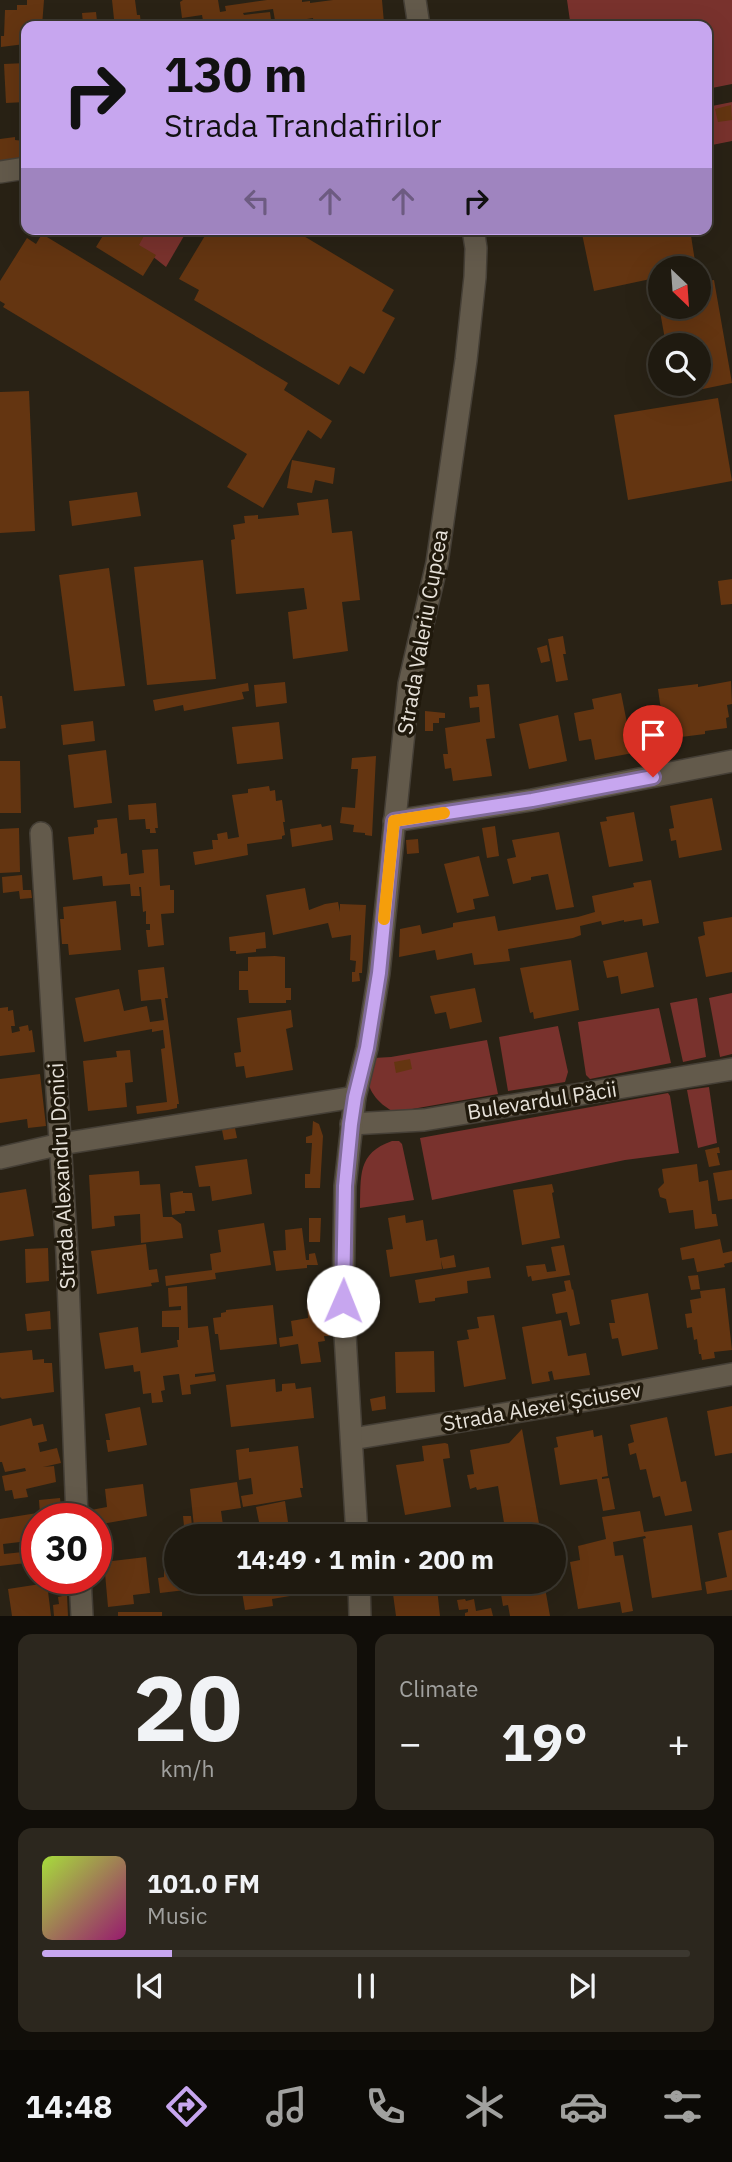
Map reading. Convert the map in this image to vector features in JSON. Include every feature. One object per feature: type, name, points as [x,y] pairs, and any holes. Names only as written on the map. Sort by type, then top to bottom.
[{"type":"street","points":[[415,0],[418,21]]},
{"type":"street","points":[[0,172],[21,169]]},
{"type":"street","name":"Strada Valeriu Cupcea","points":[[356,1524],[343,1301],[345,1186],[355,1097],[367,1048],[377,986],[409,684],[437,563],[466,360],[475,277],[474,235]]},
{"type":"street","points":[[394,821],[532,800],[732,761]]},
{"type":"street","name":"Strada Alexandru Donici","points":[[41,833],[61,1144],[76,1503]]},
{"type":"street","name":"Bulevardul Păcii","points":[[351,1124],[424,1121],[732,1069]]},
{"type":"street","points":[[0,1158],[61,1144],[355,1097]]},
{"type":"street","name":"Strada Alexei Șciusev","points":[[352,1439],[732,1374]]},
{"type":"street","points":[[81,1594],[82,1616]]},
{"type":"street","points":[[359,1594],[360,1616]]},
{"type":"shaded area","points":[[567,0],[732,0],[732,84],[712,88],[712,21],[570,21]]},
{"type":"shaded area","points":[[732,102],[732,141],[712,145],[712,106]]},
{"type":"shaded area","points":[[126,235],[185,235],[166,267]]},
{"type":"shaded area","points":[[732,993],[732,1054],[720,1057],[709,998]]},
{"type":"shaded area","points":[[697,998],[706,1057],[683,1062],[670,1003]]},
{"type":"shaded area","points":[[659,1008],[671,1063],[590,1079],[586,1075],[578,1022]]},
{"type":"shaded area","points":[[558,1026],[568,1072],[565,1082],[508,1091],[499,1037]]},
{"type":"shaded area","points":[[487,1040],[498,1094],[395,1112],[380,1102],[372,1092],[368,1075],[374,1058]]},
{"type":"shaded area","points":[[709,1087],[717,1143],[698,1148],[687,1090]]},
{"type":"shaded area","points":[[668,1093],[679,1153],[625,1160],[432,1200],[420,1138]]},
{"type":"shaded area","points":[[392,1141],[402,1144],[414,1200],[360,1208],[363,1167],[372,1152]]},
{"type":"building","points":[[27,0],[44,0],[42,21],[21,21],[21,44],[1,47],[5,10],[17,10],[17,5],[27,5]]},
{"type":"building","points":[[112,0],[135,0],[141,21],[97,21],[114,19]]},
{"type":"building","points":[[218,0],[220,12],[226,11],[225,6],[267,0],[302,0],[310,3],[382,0],[384,21],[313,21],[313,18],[275,21],[273,9],[243,13],[270,12],[271,21],[203,21],[202,15],[182,18],[180,2]]},
{"type":"building","points":[[96,12],[97,21],[83,21],[82,13]]},
{"type":"building","points":[[21,63],[21,102],[6,103],[4,64]]},
{"type":"building","points":[[731,105],[732,120],[718,122],[715,109]]},
{"type":"building","points":[[15,137],[15,140],[21,141],[21,159],[0,162],[0,139]]},
{"type":"building","points":[[44,235],[288,383],[284,390],[332,421],[321,439],[308,430],[263,508],[227,487],[247,454],[3,307],[5,304],[0,301],[0,281],[27,238],[36,244]]},
{"type":"building","points":[[103,235],[144,235],[139,245],[156,255],[143,276],[96,247]]},
{"type":"building","points":[[205,235],[302,235],[394,290],[382,311],[395,318],[364,374],[350,366],[339,385],[194,300],[199,290],[179,279]]},
{"type":"building","points":[[582,235],[691,235],[694,256],[648,256],[648,280],[594,291]]},
{"type":"building","points":[[711,280],[714,280],[732,383],[711,387],[711,333],[664,333],[661,319],[711,319]]},
{"type":"building","points":[[29,391],[35,531],[0,533],[0,392]]},
{"type":"building","points":[[718,398],[732,481],[628,500],[614,415]]},
{"type":"building","points":[[292,460],[335,468],[333,484],[315,480],[312,493],[287,488]]},
{"type":"building","points":[[137,492],[141,516],[72,526],[69,501]]},
{"type":"building","points":[[328,499],[332,533],[352,531],[360,600],[342,602],[348,651],[293,659],[288,612],[307,609],[304,588],[236,594],[231,540],[235,539],[233,525],[245,523],[244,516],[258,515],[258,519],[299,515],[297,503]]},
{"type":"building","points":[[203,560],[216,679],[147,685],[134,567]]},
{"type":"building","points":[[109,568],[125,686],[74,691],[59,575]]},
{"type":"building","points":[[732,579],[732,604],[721,605],[718,581]]},
{"type":"building","points":[[563,636],[568,680],[556,682],[548,639]]},
{"type":"building","points":[[547,645],[550,661],[541,663],[537,648]]},
{"type":"building","points":[[731,681],[732,704],[727,705],[727,728],[665,739],[658,689],[698,684],[698,687]]},
{"type":"building","points":[[285,682],[287,703],[256,707],[254,685]]},
{"type":"building","points":[[248,683],[249,691],[242,692],[244,699],[184,711],[183,705],[155,711],[153,700]]},
{"type":"building","points":[[489,684],[495,738],[486,739],[492,776],[453,781],[451,768],[445,769],[443,754],[448,754],[445,728],[480,722],[479,707],[470,708],[469,697],[478,696],[477,685]]},
{"type":"building","points":[[621,693],[633,753],[595,760],[591,739],[579,741],[574,713],[594,709],[592,699]]},
{"type":"building","points":[[0,696],[6,728],[0,729]]},
{"type":"building","points":[[425,711],[445,713],[445,718],[439,718],[439,723],[433,723],[433,731],[425,731]]},
{"type":"building","points":[[558,715],[567,761],[529,769],[519,724]]},
{"type":"building","points":[[93,721],[95,741],[63,745],[61,725]]},
{"type":"building","points":[[279,722],[283,759],[237,764],[232,727]]},
{"type":"building","points":[[106,750],[112,803],[74,808],[68,755]]},
{"type":"building","points":[[376,756],[372,836],[353,832],[354,825],[340,823],[342,807],[355,808],[358,769],[351,769],[352,758]]},
{"type":"building","points":[[0,761],[20,761],[21,813],[0,813]]},
{"type":"building","points":[[269,786],[270,791],[275,790],[276,801],[282,800],[285,835],[282,839],[247,844],[248,855],[195,865],[193,852],[213,849],[212,840],[218,840],[217,834],[227,832],[228,839],[239,837],[232,795]]},
{"type":"building","points":[[712,798],[722,850],[679,858],[676,840],[671,841],[669,829],[674,828],[670,806]]},
{"type":"building","points":[[156,803],[156,833],[150,833],[150,829],[146,829],[145,819],[129,820],[128,805]]},
{"type":"building","points":[[634,812],[643,861],[609,867],[600,822],[607,821],[606,817]]},
{"type":"building","points":[[117,818],[121,854],[127,853],[129,875],[144,873],[142,850],[158,849],[160,886],[170,885],[170,890],[174,890],[174,913],[161,914],[164,945],[148,947],[146,930],[150,930],[150,924],[146,924],[146,911],[143,912],[141,887],[140,896],[131,896],[130,884],[103,886],[102,876],[73,880],[68,837],[94,834],[94,828],[98,827],[97,820]]},
{"type":"building","points":[[321,824],[322,827],[331,825],[333,840],[292,847],[290,829]]},
{"type":"building","points":[[495,826],[499,856],[487,858],[482,828]]},
{"type":"building","points":[[19,828],[20,872],[0,873],[0,829]]},
{"type":"building","points":[[559,832],[574,907],[556,910],[548,874],[513,884],[507,859],[516,857],[512,840]]},
{"type":"building","points":[[418,839],[419,853],[407,854],[406,840]]},
{"type":"building","points":[[479,856],[489,896],[473,899],[475,909],[457,913],[444,864]]},
{"type":"building","points":[[22,875],[23,890],[31,890],[32,898],[20,899],[19,891],[3,893],[2,877]]},
{"type":"building","points":[[651,880],[659,923],[643,926],[642,919],[602,925],[601,921],[580,926],[581,935],[573,938],[508,949],[510,961],[474,965],[472,953],[437,960],[435,950],[399,957],[400,929],[420,925],[422,934],[453,927],[453,923],[495,916],[498,931],[578,917],[595,912],[592,896],[634,887],[633,883]]},
{"type":"building","points":[[305,888],[309,910],[338,902],[340,912],[340,904],[366,905],[360,981],[352,982],[356,961],[350,960],[351,935],[332,938],[328,923],[273,935],[266,895]]},
{"type":"building","points":[[116,901],[121,950],[69,955],[68,944],[62,944],[60,919],[64,919],[63,907]]},
{"type":"building","points":[[732,917],[732,972],[706,977],[698,937],[705,935],[703,922]]},
{"type":"building","points":[[265,932],[266,948],[236,954],[236,951],[230,951],[229,937]]},
{"type":"building","points":[[647,952],[654,987],[621,994],[618,976],[607,978],[603,961]]},
{"type":"building","points":[[248,957],[285,957],[285,988],[291,988],[291,1000],[286,1000],[286,1003],[249,1003],[248,990],[239,990],[239,971],[248,971]]},
{"type":"building","points":[[571,960],[579,1010],[534,1019],[533,1012],[530,1013],[520,968]]},
{"type":"building","points":[[164,967],[168,998],[165,998],[179,1104],[177,1108],[137,1114],[136,1106],[167,1102],[161,1049],[165,1048],[163,1030],[152,1032],[152,1029],[84,1042],[75,998],[119,989],[124,1011],[147,1006],[150,1022],[164,1020],[161,999],[141,1001],[138,970]]},
{"type":"building","points":[[475,988],[482,1022],[450,1029],[446,1012],[435,1014],[430,996]]},
{"type":"building","points":[[8,1007],[8,1011],[13,1010],[15,1026],[11,1026],[12,1033],[20,1031],[19,1027],[28,1025],[29,1031],[32,1030],[35,1052],[0,1056],[0,1008]]},
{"type":"building","points":[[291,1010],[293,1027],[286,1029],[293,1070],[246,1078],[244,1066],[236,1067],[234,1053],[241,1052],[237,1018]]},
{"type":"building","points":[[130,1050],[133,1082],[125,1083],[127,1107],[88,1111],[83,1061],[117,1057],[116,1051]]},
{"type":"building","points":[[410,1059],[412,1069],[396,1073],[394,1062]]},
{"type":"building","points":[[40,1074],[46,1126],[28,1128],[27,1119],[0,1123],[0,1079]]},
{"type":"building","points":[[313,1121],[319,1124],[323,1136],[320,1188],[305,1188],[305,1174],[310,1174],[312,1143],[306,1143],[306,1137],[312,1135]]},
{"type":"building","points":[[235,1128],[237,1138],[224,1140],[222,1130]]},
{"type":"building","points":[[719,1147],[720,1153],[717,1153],[720,1165],[709,1167],[705,1150]]},
{"type":"building","points":[[247,1159],[252,1194],[212,1201],[210,1186],[199,1187],[195,1166]]},
{"type":"building","points":[[697,1164],[699,1182],[708,1180],[712,1214],[716,1214],[718,1226],[695,1229],[693,1210],[669,1213],[666,1199],[660,1197],[658,1189],[664,1183],[662,1169]]},
{"type":"building","points":[[732,1170],[732,1199],[718,1201],[713,1173]]},
{"type":"building","points":[[139,1171],[140,1185],[160,1184],[163,1217],[172,1217],[181,1224],[183,1238],[141,1243],[140,1214],[114,1216],[115,1226],[92,1229],[89,1175]]},
{"type":"building","points":[[552,1184],[560,1238],[522,1245],[513,1190]]},
{"type":"building","points":[[26,1189],[34,1236],[0,1241],[0,1193]]},
{"type":"building","points":[[170,1193],[192,1193],[195,1211],[172,1215]]},
{"type":"building","points":[[405,1215],[406,1223],[423,1220],[426,1241],[437,1239],[440,1258],[454,1255],[456,1267],[443,1269],[441,1260],[442,1269],[390,1277],[386,1250],[393,1249],[388,1218]]},
{"type":"building","points":[[309,1218],[321,1218],[320,1242],[309,1242]]},
{"type":"building","points":[[264,1223],[271,1265],[215,1273],[216,1279],[166,1286],[165,1276],[212,1270],[210,1254],[221,1252],[218,1230]]},
{"type":"building","points":[[302,1228],[306,1260],[309,1260],[309,1254],[315,1253],[318,1265],[276,1271],[273,1251],[286,1250],[285,1230]]},
{"type":"building","points":[[720,1239],[723,1253],[732,1251],[732,1262],[724,1264],[725,1267],[697,1272],[694,1258],[682,1260],[680,1248]]},
{"type":"building","points":[[146,1244],[149,1270],[157,1269],[159,1282],[151,1283],[152,1286],[97,1294],[91,1251]]},
{"type":"building","points":[[564,1245],[570,1275],[532,1281],[531,1276],[528,1277],[526,1266],[545,1264],[547,1272],[556,1271],[551,1247]]},
{"type":"building","points":[[48,1248],[49,1281],[26,1283],[25,1249]]},
{"type":"building","points":[[489,1267],[491,1278],[467,1281],[468,1293],[419,1303],[415,1280]]},
{"type":"building","points":[[698,1275],[700,1289],[691,1290],[688,1276]]},
{"type":"building","points":[[570,1280],[580,1324],[570,1326],[567,1312],[556,1314],[552,1294],[566,1291],[564,1281]]},
{"type":"building","points":[[187,1286],[188,1328],[208,1326],[214,1372],[195,1374],[195,1377],[215,1374],[216,1381],[190,1385],[191,1394],[182,1395],[179,1374],[163,1376],[163,1402],[152,1403],[151,1393],[143,1394],[140,1371],[134,1372],[133,1365],[105,1369],[99,1333],[138,1327],[141,1353],[178,1347],[179,1327],[162,1327],[162,1311],[181,1310],[181,1306],[169,1307],[168,1288]]},
{"type":"building","points":[[725,1288],[732,1350],[714,1352],[715,1358],[702,1360],[692,1327],[687,1328],[685,1314],[692,1313],[690,1300],[701,1298],[700,1291]]},
{"type":"building","points":[[648,1293],[658,1349],[622,1356],[618,1338],[612,1339],[609,1323],[615,1323],[611,1300]]},
{"type":"building","points":[[328,1296],[329,1336],[324,1336],[325,1341],[318,1342],[321,1362],[301,1364],[298,1344],[280,1347],[279,1338],[293,1336],[291,1321],[308,1318],[307,1298]]},
{"type":"building","points":[[273,1305],[277,1344],[220,1350],[213,1318],[221,1317],[221,1313],[226,1310]]},
{"type":"building","points":[[50,1311],[51,1329],[27,1331],[25,1314]]},
{"type":"building","points":[[494,1315],[506,1379],[464,1387],[457,1341],[469,1339],[467,1330],[479,1328],[477,1317]]},
{"type":"building","points":[[561,1320],[568,1356],[586,1353],[590,1375],[554,1380],[552,1371],[548,1372],[550,1381],[532,1384],[522,1327]]},
{"type":"building","points":[[32,1350],[33,1360],[44,1359],[44,1363],[52,1363],[54,1392],[2,1399],[0,1353]]},
{"type":"building","points":[[434,1351],[435,1392],[396,1393],[395,1352]]},
{"type":"building","points":[[275,1379],[276,1392],[282,1391],[282,1384],[295,1383],[296,1389],[311,1387],[314,1418],[231,1427],[226,1385]]},
{"type":"building","points":[[385,1396],[386,1409],[372,1411],[370,1399]]},
{"type":"building","points":[[732,1406],[732,1453],[715,1456],[707,1411]]},
{"type":"building","points":[[140,1407],[147,1445],[108,1452],[106,1440],[110,1440],[105,1414]]},
{"type":"building","points":[[667,1417],[681,1482],[686,1481],[692,1511],[665,1516],[660,1496],[653,1498],[646,1469],[640,1470],[636,1453],[630,1455],[628,1444],[634,1442],[630,1425]]},
{"type":"building","points":[[31,1418],[33,1426],[43,1424],[47,1441],[38,1443],[40,1452],[57,1448],[61,1463],[43,1467],[54,1466],[56,1482],[26,1489],[28,1497],[14,1499],[12,1490],[5,1491],[2,1476],[26,1471],[25,1468],[5,1472],[0,1462],[0,1426]]},
{"type":"building","points":[[522,1429],[539,1524],[504,1524],[498,1486],[470,1489],[467,1475],[474,1474],[470,1450],[509,1443]]},
{"type":"building","points":[[593,1430],[594,1437],[602,1435],[608,1476],[602,1479],[609,1478],[615,1509],[603,1511],[597,1479],[560,1485],[554,1448],[558,1447],[556,1437]]},
{"type":"building","points":[[448,1444],[450,1458],[443,1459],[451,1507],[405,1515],[396,1465],[424,1461],[422,1446]]},
{"type":"building","points":[[298,1446],[302,1497],[243,1507],[241,1496],[253,1494],[251,1478],[239,1480],[236,1450],[249,1448],[249,1452]]},
{"type":"building","points":[[237,1482],[241,1508],[221,1511],[223,1524],[194,1524],[190,1489]]},
{"type":"building","points":[[143,1484],[147,1516],[112,1522],[112,1503],[107,1503],[105,1489]]},
{"type":"building","points":[[60,1498],[61,1503],[39,1503],[39,1500]]},
{"type":"building","points":[[285,1501],[288,1522],[259,1524],[256,1507]]},
{"type":"building","points":[[640,1511],[644,1532],[692,1525],[702,1590],[652,1598],[643,1539],[645,1536],[613,1542],[615,1556],[623,1555],[633,1611],[622,1613],[620,1602],[578,1609],[570,1562],[580,1560],[578,1546],[606,1539],[602,1517]]},
{"type":"building","points":[[21,1516],[21,1542],[3,1544],[4,1554],[21,1552],[21,1564],[0,1566],[0,1519]]},
{"type":"building","points":[[183,1516],[191,1516],[192,1524],[184,1524]]},
{"type":"building","points":[[732,1530],[732,1590],[707,1594],[705,1582],[727,1577],[718,1533]]},
{"type":"building","points":[[146,1557],[150,1593],[133,1595],[134,1604],[108,1607],[107,1594],[112,1594],[112,1561]]},
{"type":"building","points":[[164,1577],[164,1593],[160,1593],[158,1578]]},
{"type":"building","points":[[21,1587],[21,1594],[48,1594],[51,1616],[12,1616],[8,1589]]},
{"type":"building","points":[[242,1594],[302,1594],[272,1599],[273,1606],[245,1610]]},
{"type":"building","points":[[393,1594],[438,1594],[440,1616],[396,1616]]},
{"type":"building","points":[[501,1594],[546,1594],[550,1616],[510,1616],[508,1605],[503,1606]]},
{"type":"building","points":[[67,1595],[68,1616],[54,1616],[53,1605],[59,1604],[58,1597]]},
{"type":"building","points":[[474,1599],[476,1611],[491,1608],[493,1616],[465,1616],[468,1609],[459,1610],[457,1600]]},
{"type":"building","points":[[118,1612],[162,1612],[162,1616],[118,1616]]},
{"type":"slow traffic","points":[[384,919],[394,821],[444,813]]},
{"type":"route","points":[[343,1301],[345,1186],[351,1124],[379,973],[394,821],[532,800],[653,777]]}]
